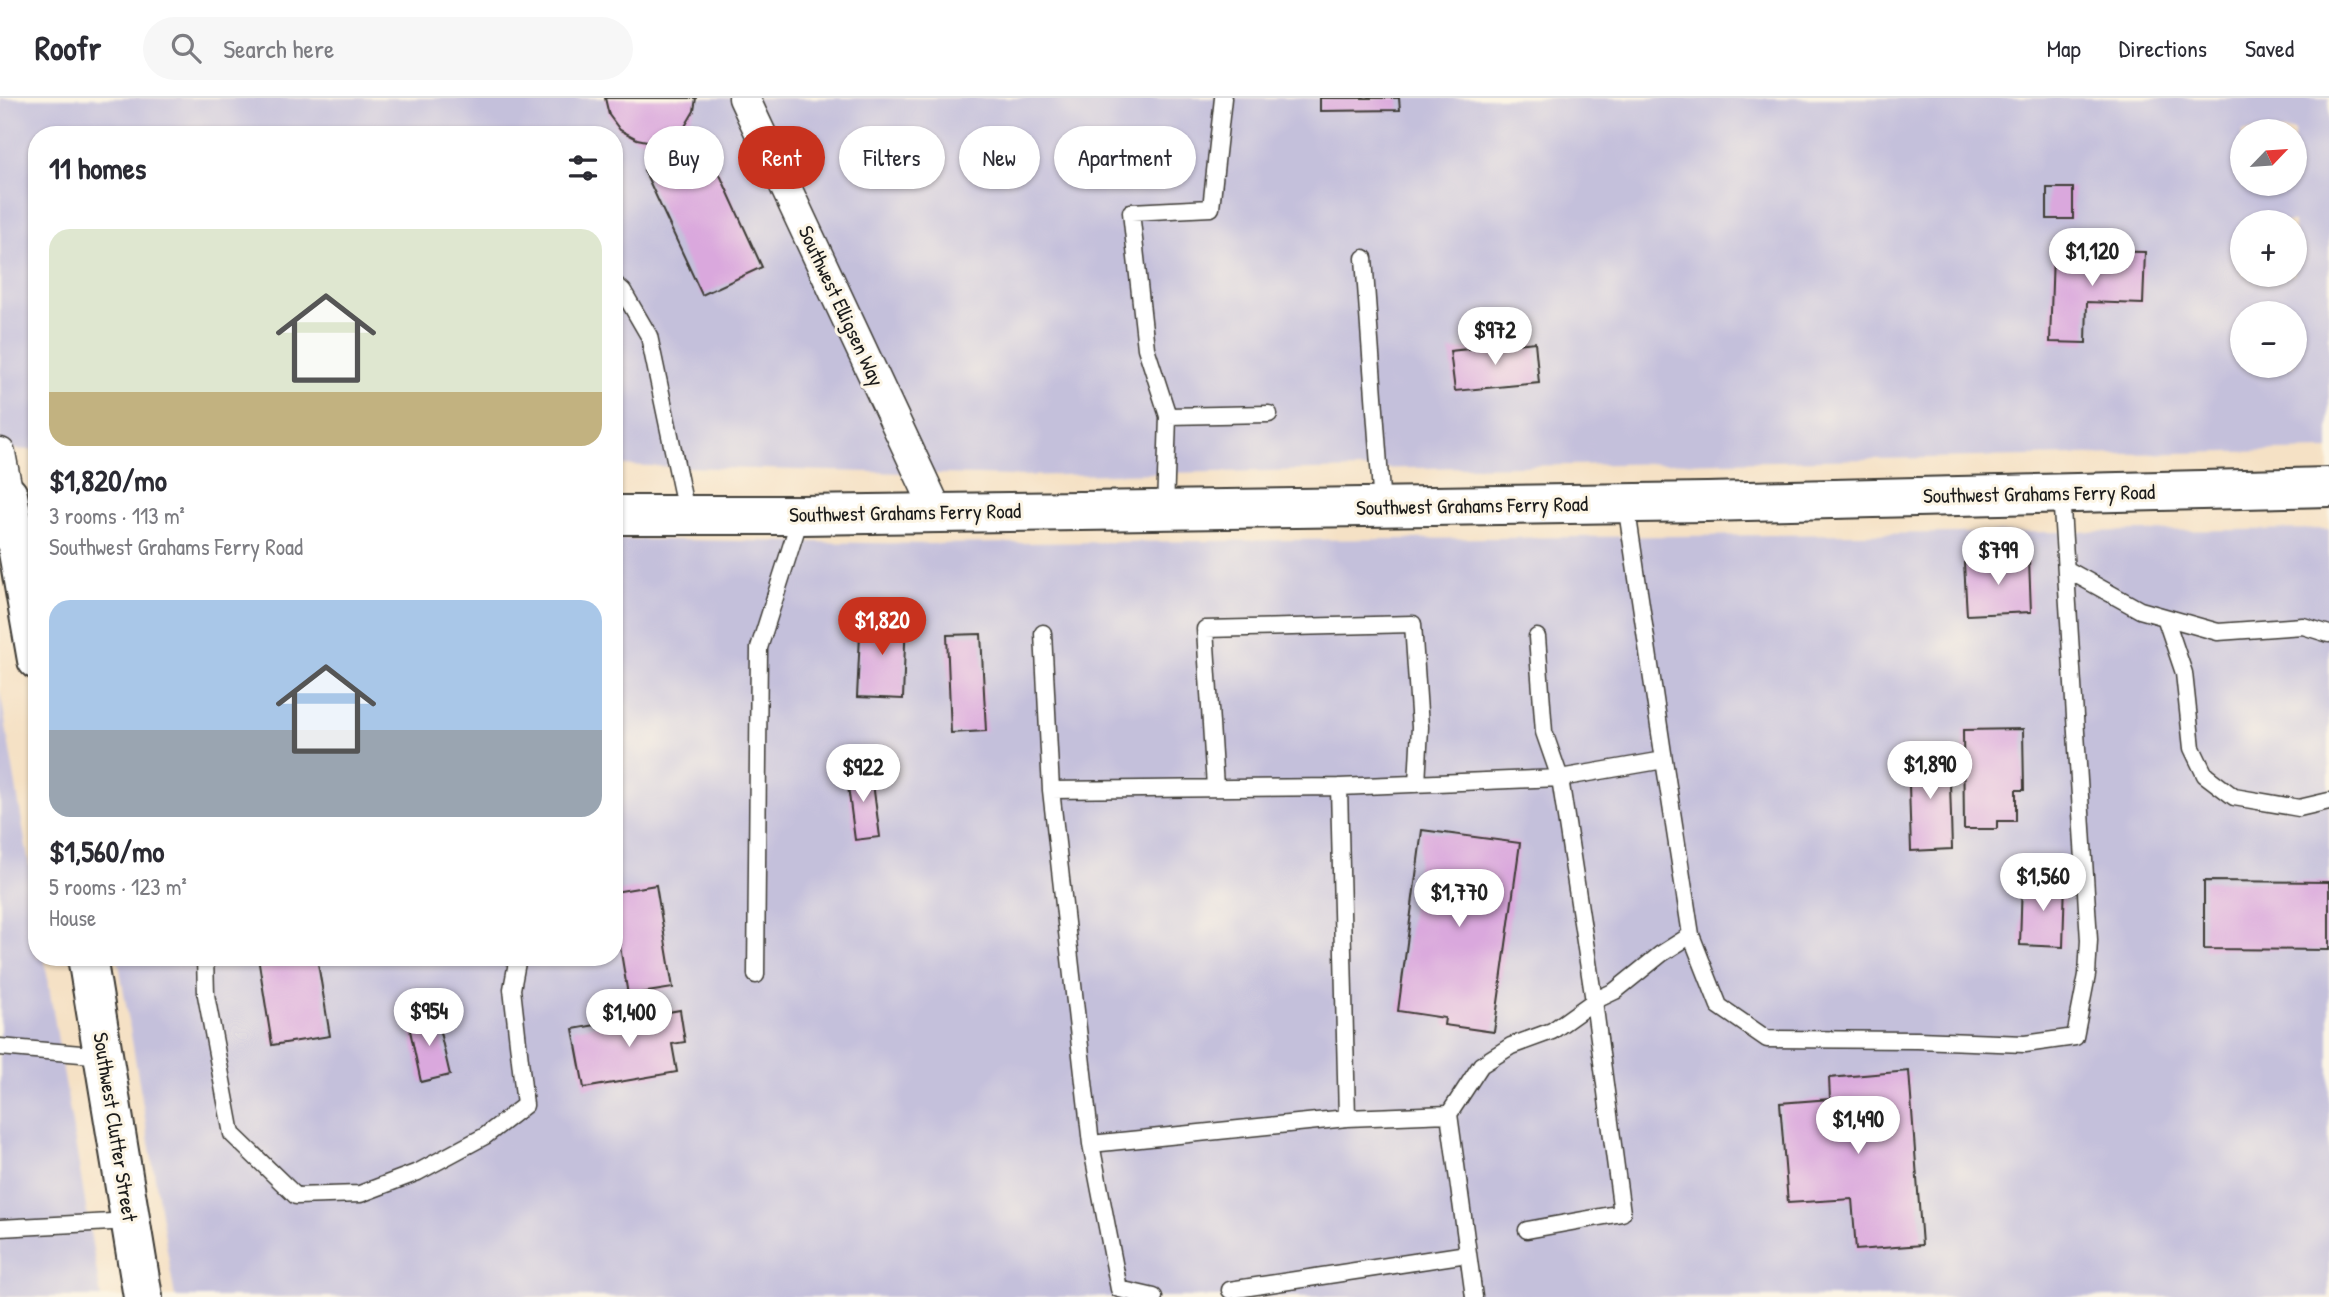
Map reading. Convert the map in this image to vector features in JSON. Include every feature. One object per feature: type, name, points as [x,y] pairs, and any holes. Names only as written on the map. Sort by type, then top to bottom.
[{"type":"main road","name":"Southwest Grahams Ferry Road","points":[[623,515],[1626,503],[2329,487]]},
{"type":"main road","points":[[15,495],[28,592]]},
{"type":"main road","name":"Southwest Clutter Street","points":[[89,966],[142,1297]]},
{"type":"street","name":"Southwest Elligsen Way","points":[[744,98],[938,513]]},
{"type":"street","points":[[0,453],[15,495]]},
{"type":"lane","points":[[1165,510],[1168,416],[1146,348],[1131,212],[1211,208],[1223,98]]},
{"type":"lane","points":[[1364,258],[1382,507]]},
{"type":"lane","points":[[623,291],[649,336],[687,516]]},
{"type":"lane","points":[[1168,416],[1269,414]]},
{"type":"lane","points":[[1626,503],[1691,935],[1719,1006],[1767,1039],[2025,1044],[2076,1037],[2087,975],[2089,940],[2061,493]]},
{"type":"lane","points":[[756,975],[759,648],[801,515]]},
{"type":"lane","points":[[2066,569],[2140,610],[2218,632],[2303,626],[2329,634]]},
{"type":"lane","points":[[2165,618],[2184,673],[2192,748],[2205,775],[2234,797],[2299,807],[2329,802]]},
{"type":"lane","points":[[1215,787],[1205,629],[1413,624],[1420,727],[1417,784]]},
{"type":"lane","points":[[1043,633],[1051,790],[1091,1144],[1119,1289],[1154,1297]]},
{"type":"lane","points":[[1527,1230],[1622,1213],[1594,1001],[1560,778],[1545,732],[1537,637]]},
{"type":"lane","points":[[1051,790],[1339,787],[1560,778],[1664,761]]},
{"type":"lane","points":[[1339,787],[1347,1118]]},
{"type":"lane","points":[[1474,1297],[1448,1114],[1481,1065],[1511,1046],[1552,1031],[1594,1001],[1615,991],[1661,954],[1691,935]]},
{"type":"lane","points":[[205,966],[206,995],[232,1134],[296,1196],[360,1194],[418,1172],[485,1136],[525,1105],[512,989],[516,966]]},
{"type":"lane","points":[[0,1047],[104,1056]]},
{"type":"lane","points":[[1091,1144],[1347,1118],[1448,1114]]},
{"type":"lane","points":[[0,1228],[130,1221]]},
{"type":"lane","points":[[1230,1290],[1467,1254]]},
{"type":"shaded area","points":[[0,98],[2329,98],[2329,450],[1014,476],[623,465],[623,126],[28,126],[28,450],[0,449]]},
{"type":"shaded area","points":[[2329,529],[2329,1297],[175,1297],[120,966],[623,966],[623,539],[930,544]]},
{"type":"shaded area","points":[[0,690],[28,858],[28,966],[46,966],[101,1297],[0,1297]]},
{"type":"building","points":[[605,98],[696,98],[694,111],[685,126],[644,126],[644,140],[623,132],[623,126],[617,126],[609,115]]},
{"type":"building","points":[[1320,98],[1399,98],[1400,110],[1320,111]]},
{"type":"building","points":[[724,184],[762,267],[702,295],[653,189],[724,189]]},
{"type":"building","points":[[2047,188],[2073,188],[2073,219],[2047,219]]},
{"type":"building","points":[[2093,251],[2145,252],[2143,304],[2087,302],[2086,343],[2050,342],[2053,254],[2093,254]]},
{"type":"building","points":[[1535,342],[1539,383],[1455,391],[1450,351]]},
{"type":"building","points":[[2029,560],[2031,612],[1967,615],[1964,563]]},
{"type":"building","points":[[861,614],[906,616],[903,699],[857,697]]},
{"type":"building","points":[[981,634],[986,731],[951,733],[947,635]]},
{"type":"building","points":[[2023,729],[2024,790],[2016,790],[2016,821],[1997,821],[1997,829],[1964,829],[1963,730]]},
{"type":"building","points":[[1949,750],[1952,849],[1911,851],[1908,752]]},
{"type":"building","points":[[871,768],[880,837],[855,840],[846,771]]},
{"type":"building","points":[[1422,830],[1520,843],[1494,1032],[1444,1025],[1445,1018],[1398,1011]]},
{"type":"building","points":[[2022,880],[2065,881],[2063,947],[2020,945]]},
{"type":"building","points":[[2204,881],[2329,882],[2329,950],[2204,949]]},
{"type":"building","points":[[656,885],[673,988],[628,995],[623,965],[623,890]]},
{"type":"building","points":[[259,966],[318,966],[330,1036],[272,1045]]},
{"type":"building","points":[[680,1010],[685,1042],[672,1044],[677,1072],[584,1088],[573,1029]]},
{"type":"building","points":[[436,1015],[450,1075],[421,1082],[408,1021]]},
{"type":"building","points":[[1909,1071],[1922,1245],[1856,1250],[1852,1199],[1788,1203],[1780,1103],[1830,1099],[1829,1078]]}]
